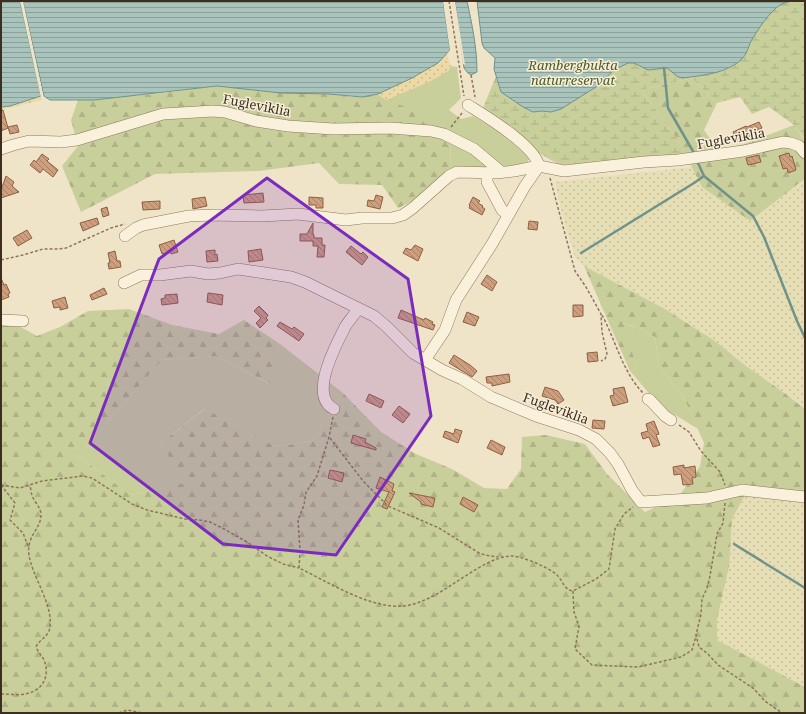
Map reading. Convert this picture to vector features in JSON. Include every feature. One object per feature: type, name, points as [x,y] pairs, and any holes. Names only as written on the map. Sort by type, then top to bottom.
[{"type":"street","points":[[425,360],[445,330],[456,300],[492,244],[523,189],[544,167],[516,138],[473,108]]},
{"type":"street","name":"Fugleviklia","points":[[1,149],[13,144],[29,141],[61,142],[77,140],[172,112],[220,112],[262,122],[288,126],[333,129],[415,128],[431,130],[444,134],[474,149],[483,155],[499,170],[499,172]]},
{"type":"street","name":"Fugleviklia","points":[[125,236],[143,225],[193,216],[262,216],[298,214],[346,220],[362,218],[392,218],[402,215],[413,208],[451,174],[460,172],[487,173],[544,167],[568,170],[700,158],[743,151],[783,142],[792,143],[799,146],[805,153]]},
{"type":"street","points":[[487,173],[487,182],[502,210],[508,215]]},
{"type":"street","name":"Fugleviklia","points":[[124,283],[141,275],[160,275],[192,271],[220,273],[238,269],[296,278],[358,308],[381,321],[407,348],[419,357],[442,370],[462,379],[502,402],[536,416],[573,428],[596,439],[610,453],[618,464],[632,490],[641,502]]},
{"type":"street","points":[[334,409],[327,404],[324,395],[323,388],[326,369],[345,327],[358,308]]},
{"type":"street","points":[[1,320],[23,321]]},
{"type":"street","points":[[648,400],[650,400],[665,416],[671,420]]},
{"type":"street","points":[[641,502],[707,498],[746,490],[805,497]]},
{"type":"path","points":[[449,1],[465,99],[473,108]]},
{"type":"path","points":[[471,75],[473,108]]},
{"type":"path","points":[[444,134],[473,108]]},
{"type":"path","points":[[544,167],[550,179],[575,271],[586,286],[601,314],[628,373],[648,400]]},
{"type":"path","points":[[1,260],[43,249],[66,248],[111,228],[129,223],[143,225]]},
{"type":"path","points":[[601,314],[602,332],[607,354],[605,359],[601,361]]},
{"type":"path","points":[[299,568],[300,538],[298,520],[304,505],[306,492],[317,476],[329,437],[334,409]]},
{"type":"path","points":[[574,591],[574,612],[579,626],[575,649],[592,665],[638,667],[681,657],[692,650],[701,614],[702,599],[710,576],[717,534],[723,523],[725,494],[724,480],[720,472],[701,451],[689,432],[671,420]]},
{"type":"path","points":[[329,437],[363,481],[388,506],[439,528],[479,553],[500,558]]},
{"type":"path","points":[[1,485],[20,488],[42,481],[83,476],[92,478],[132,504],[147,510],[185,519],[210,522],[283,564],[299,568],[334,586],[366,599],[382,604],[404,606],[419,602],[472,571],[500,558],[512,556],[548,569],[556,574],[567,589],[574,591],[607,571],[610,567],[614,535],[618,525],[628,510],[641,502]]},
{"type":"path","points":[[1,485],[14,503],[10,520],[23,533],[28,546],[33,571],[44,593],[49,616],[48,632],[45,638],[38,642],[36,647],[44,660],[46,677],[43,684],[31,693],[1,694]]},
{"type":"path","points":[[28,546],[31,536],[40,519],[41,512],[32,496],[30,486]]},
{"type":"path","points":[[696,635],[699,648],[708,654],[718,665],[753,688],[765,701],[782,713]]},
{"type":"path","points":[[119,713],[127,710],[142,713]]},
{"type":"highlighted area","points":[[267,178],[408,279],[431,416],[336,555],[223,544],[90,443],[159,259]]},
{"type":"shaded area","points":[[692,167],[702,187],[750,221],[803,180],[805,182],[805,409],[746,366],[715,341],[665,309],[584,266],[575,257],[563,218],[555,182]]},
{"type":"shaded area","points":[[745,495],[756,495],[805,502],[805,687],[717,640],[717,620],[729,567],[732,519]]},
{"type":"green space","name":"Rambergbukta naturreservat","points":[[477,1],[805,1],[805,140],[794,125],[769,107],[752,114],[740,97],[717,103],[692,78],[641,90],[678,140],[686,155],[560,165],[535,151],[483,108],[496,76],[494,66],[496,61],[482,43]]},
{"type":"green space","points":[[451,66],[457,67],[461,98],[449,110],[461,119],[473,116],[513,140],[530,158],[524,167],[450,169],[451,140],[386,100],[448,71]]},
{"type":"green space","points":[[692,78],[717,103],[704,130],[718,150],[744,144],[794,125],[805,141],[805,182],[803,180],[750,221],[702,187],[678,140],[641,90]]},
{"type":"green space","points":[[217,86],[281,93],[328,94],[352,97],[378,94],[386,100],[417,111],[451,140],[450,169],[420,198],[398,208],[382,185],[339,184],[319,163],[259,171],[155,174],[81,212],[62,166],[78,146],[71,120],[78,100],[154,94]]},
{"type":"green space","points":[[584,266],[665,309],[715,341],[746,366],[805,409],[805,502],[745,495],[732,519],[729,567],[717,620],[717,640],[805,687],[805,713],[1,713],[1,318],[10,321],[37,336],[60,327],[88,311],[129,309],[172,325],[219,334],[244,320],[280,344],[271,384],[215,356],[162,360],[78,456],[131,495],[184,483],[161,443],[205,409],[276,447],[312,441],[343,393],[381,432],[416,454],[452,469],[484,488],[507,489],[521,469],[522,437],[546,435],[585,444],[607,474],[645,512],[680,495],[700,466],[704,443],[685,400],[659,366],[655,337],[638,328],[623,323],[637,368],[630,371]]},
{"type":"green space","points":[[622,323],[638,328],[655,337],[659,366],[685,400],[698,429],[659,405],[630,371],[637,368]]},
{"type":"green space","points":[[280,344],[343,393],[312,441],[276,447],[204,409],[161,443],[185,483],[131,495],[78,456],[162,360],[215,356],[270,384]]},
{"type":"sand","points":[[447,54],[451,66],[440,76],[386,100],[378,94],[432,67]]},
{"type":"sand","points":[[41,96],[42,100],[1,110],[1,107],[10,106]]},
{"type":"water","points":[[1,1],[20,1],[41,96],[10,106],[1,107]]},
{"type":"water","points":[[23,1],[443,1],[450,50],[438,63],[412,78],[378,94],[362,97],[328,94],[281,93],[217,86],[94,100],[50,100],[44,96]]},
{"type":"water","points":[[455,1],[467,1],[474,36],[477,63],[477,72],[471,75],[464,68]]},
{"type":"water","name":"Rambergbukta naturreservat","points":[[477,1],[792,1],[784,3],[776,8],[751,41],[743,58],[734,65],[721,71],[683,78],[678,77],[667,68],[648,70],[634,63],[628,63],[614,70],[596,87],[561,109],[551,112],[533,112],[501,92],[494,69],[495,58],[484,48],[482,43]]},
{"type":"pier","points":[[20,1],[23,1],[44,99],[41,98]]},
{"type":"pier","points":[[443,1],[445,1],[452,51],[448,57],[447,54],[450,50]]},
{"type":"pier","points":[[453,1],[455,1],[465,65],[463,64]]},
{"type":"building","points":[[1,110],[3,110],[8,128],[1,131]]},
{"type":"building","points":[[759,122],[762,128],[749,134],[750,136],[738,142],[733,132]]},
{"type":"building","points":[[17,125],[19,132],[10,134],[8,127]]},
{"type":"building","points":[[789,153],[790,157],[792,156],[796,170],[788,173],[787,168],[783,169],[779,156]]},
{"type":"building","points":[[42,154],[49,159],[47,161],[58,170],[53,177],[43,169],[40,173],[30,165],[34,160],[36,162]]},
{"type":"building","points":[[759,155],[761,162],[748,165],[746,158]]},
{"type":"building","points":[[6,176],[14,182],[12,186],[19,192],[1,198],[1,190]]},
{"type":"building","points":[[263,193],[264,202],[244,203],[243,195]]},
{"type":"building","points":[[376,195],[383,197],[380,209],[367,206],[368,200],[374,201]]},
{"type":"building","points":[[205,197],[207,206],[193,209],[192,199]]},
{"type":"building","points":[[309,197],[323,198],[323,208],[316,208],[316,205],[309,205]]},
{"type":"building","points":[[473,197],[480,201],[478,203],[485,209],[482,215],[469,208]]},
{"type":"building","points":[[160,201],[160,209],[143,210],[142,202]]},
{"type":"building","points":[[107,207],[109,215],[103,217],[101,209]]},
{"type":"building","points":[[97,218],[99,224],[83,231],[80,223]]},
{"type":"building","points":[[529,221],[538,222],[537,230],[528,229]]},
{"type":"building","points":[[313,223],[314,238],[322,238],[322,245],[325,245],[324,257],[317,257],[318,246],[313,246],[313,241],[300,241],[300,234],[307,234]]},
{"type":"building","points":[[27,230],[32,238],[18,246],[13,238]]},
{"type":"building","points":[[174,240],[178,252],[162,254],[159,245]]},
{"type":"building","points":[[415,245],[423,249],[418,261],[403,253],[406,248],[411,250]]},
{"type":"building","points":[[351,246],[361,254],[363,252],[368,257],[362,265],[346,252]]},
{"type":"building","points":[[261,249],[263,260],[249,262],[248,251]]},
{"type":"building","points":[[215,250],[215,255],[217,254],[218,261],[207,262],[206,251]]},
{"type":"building","points":[[115,251],[117,261],[120,261],[121,267],[109,269],[108,263],[110,263],[108,253]]},
{"type":"building","points":[[487,275],[497,282],[492,291],[481,284]]},
{"type":"building","points":[[1,278],[4,285],[6,284],[10,293],[8,294],[9,297],[1,300]]},
{"type":"building","points":[[104,288],[107,294],[92,300],[90,295]]},
{"type":"building","points":[[208,293],[223,295],[222,305],[207,302]]},
{"type":"building","points":[[177,294],[178,303],[162,305],[161,299],[165,298],[165,295]]},
{"type":"building","points":[[65,297],[68,308],[60,310],[60,307],[54,308],[52,301]]},
{"type":"building","points":[[573,305],[583,305],[583,316],[573,317]]},
{"type":"building","points":[[259,306],[268,315],[266,318],[268,320],[260,328],[256,323],[261,318],[254,311]]},
{"type":"building","points":[[401,310],[424,320],[425,318],[433,322],[432,324],[435,325],[433,330],[398,318]]},
{"type":"building","points":[[467,312],[479,317],[475,326],[463,322]]},
{"type":"building","points":[[280,322],[292,329],[294,327],[304,334],[299,341],[277,326]]},
{"type":"building","points":[[597,352],[598,361],[588,362],[587,353]]},
{"type":"building","points":[[454,355],[477,371],[472,377],[449,363]]},
{"type":"building","points":[[509,374],[510,382],[492,386],[492,383],[487,383],[486,377]]},
{"type":"building","points":[[545,387],[558,391],[564,400],[558,404],[555,400],[542,396]]},
{"type":"building","points":[[624,387],[628,402],[613,406],[610,396],[614,395],[613,389]]},
{"type":"building","points":[[369,394],[384,401],[381,408],[366,401]]},
{"type":"building","points":[[399,406],[410,414],[403,423],[392,415]]},
{"type":"building","points":[[593,420],[605,421],[604,429],[592,428]]},
{"type":"building","points":[[654,421],[659,434],[656,435],[660,445],[653,447],[649,437],[643,439],[641,433],[648,431],[646,424]]},
{"type":"building","points":[[455,429],[462,431],[458,443],[443,437],[445,431],[454,434]]},
{"type":"building","points":[[353,435],[366,439],[365,442],[376,448],[376,450],[351,443]]},
{"type":"building","points":[[491,440],[505,447],[502,455],[487,448]]},
{"type":"building","points":[[684,465],[684,468],[695,466],[696,477],[692,478],[693,484],[683,485],[681,474],[674,475],[673,467]]},
{"type":"building","points":[[330,470],[344,473],[342,482],[328,478]]},
{"type":"building","points":[[380,477],[394,484],[392,491],[395,492],[387,509],[382,507],[389,492],[376,488]]},
{"type":"building","points":[[409,493],[435,498],[433,507],[421,504],[421,502]]},
{"type":"building","points":[[463,497],[478,505],[474,512],[460,504]]},
{"type":"waterway","points":[[664,68],[668,108],[694,153]]},
{"type":"waterway","points":[[698,163],[704,176],[753,216],[764,237],[805,338]]},
{"type":"waterway","points":[[581,253],[704,176]]},
{"type":"waterway","points":[[734,544],[805,588]]}]
